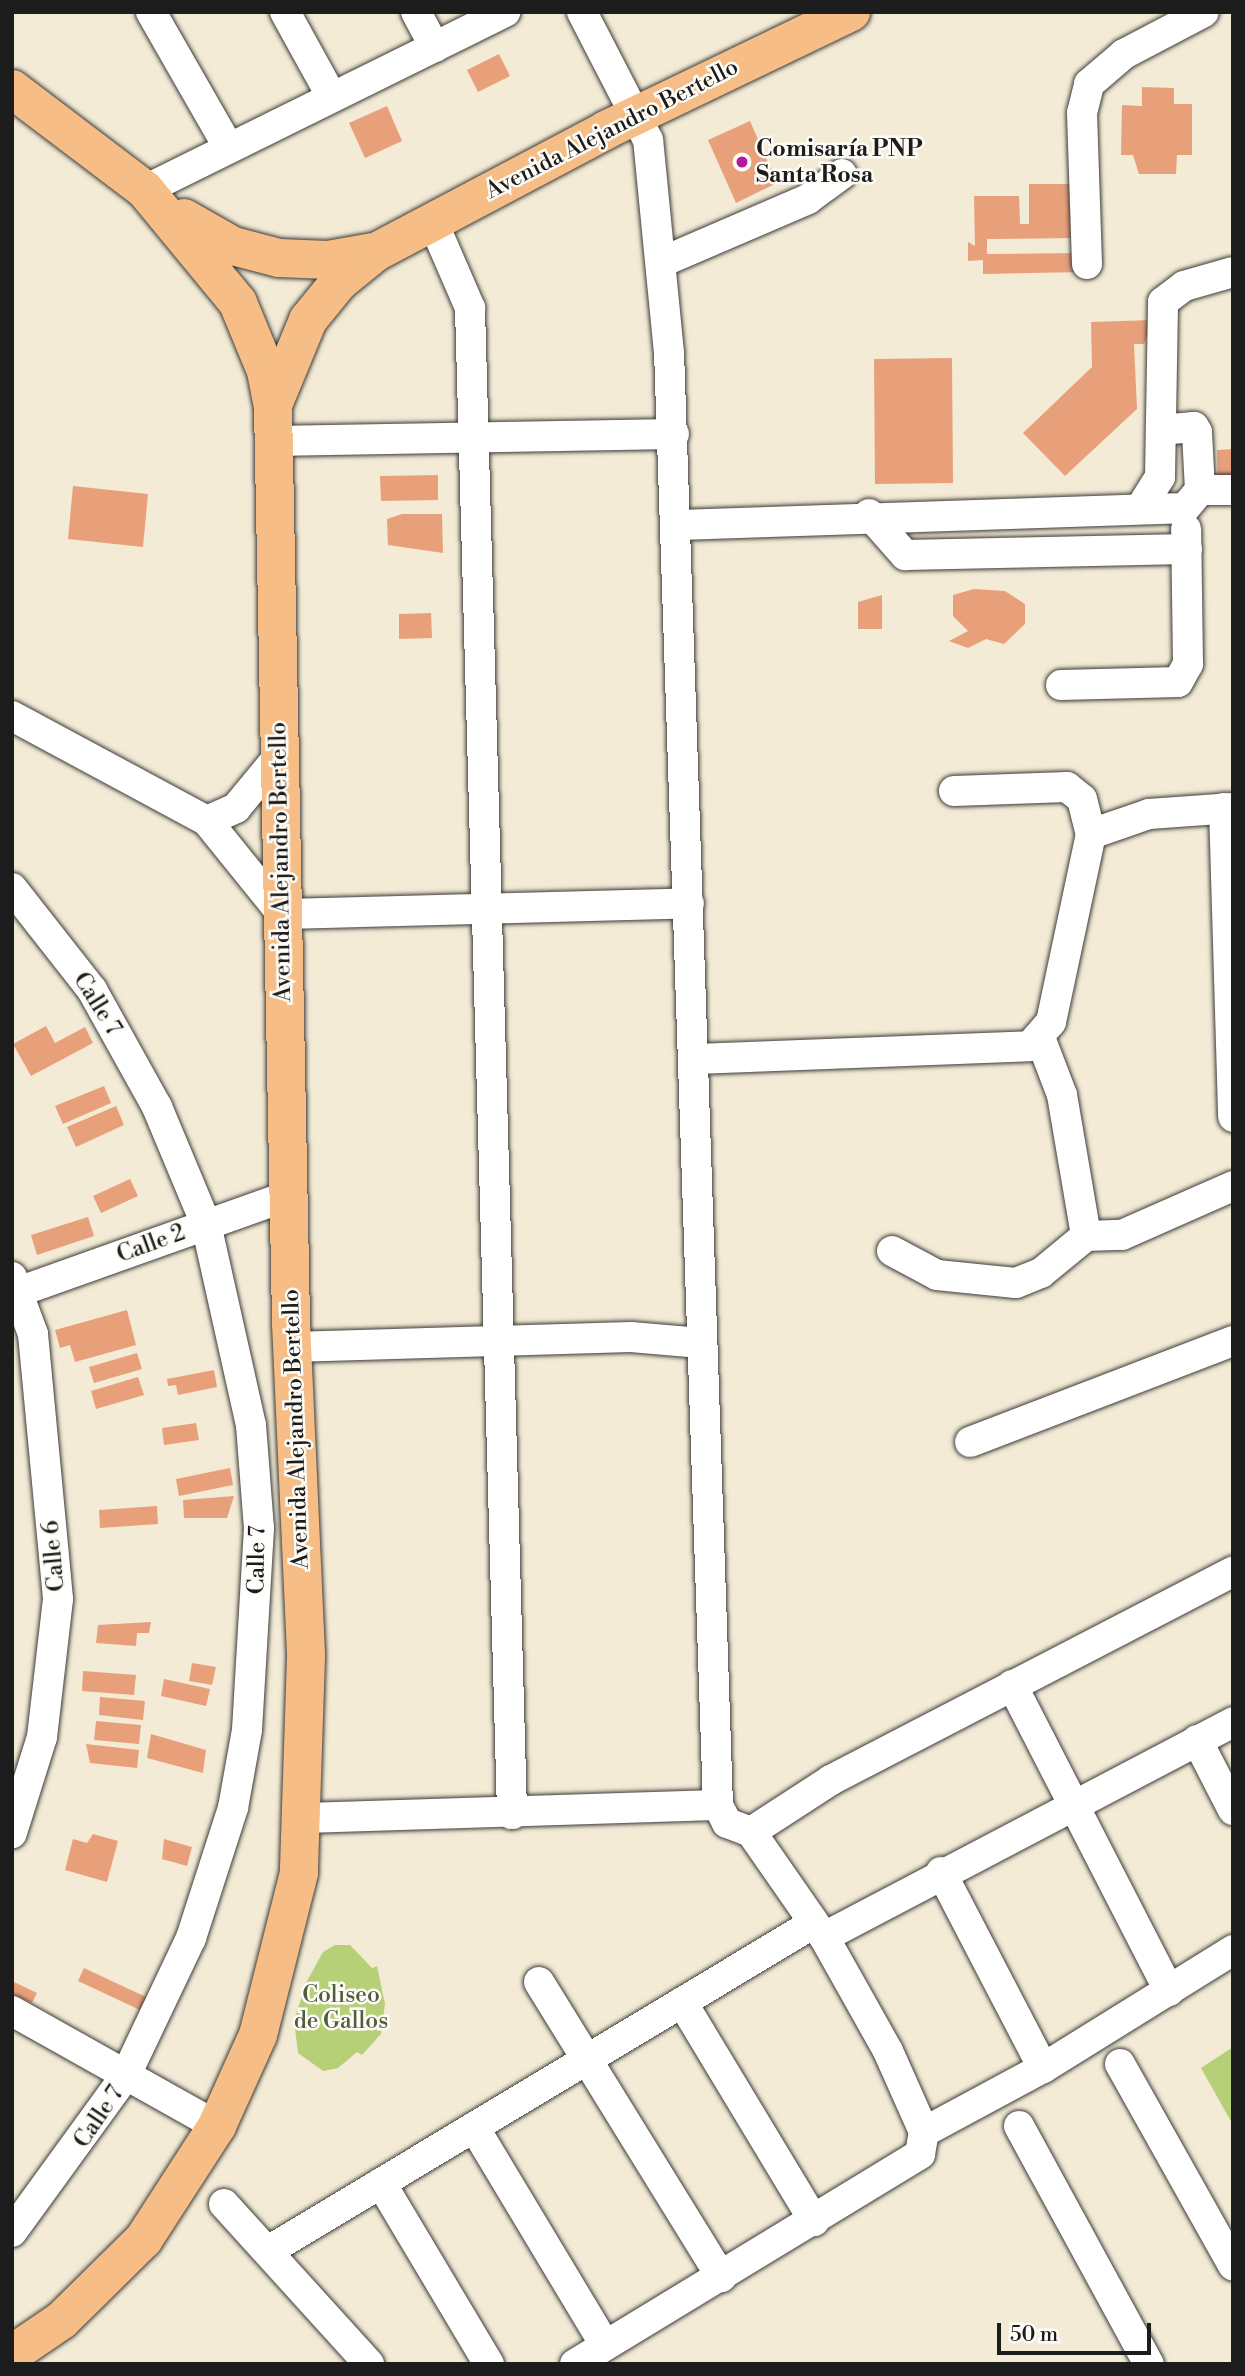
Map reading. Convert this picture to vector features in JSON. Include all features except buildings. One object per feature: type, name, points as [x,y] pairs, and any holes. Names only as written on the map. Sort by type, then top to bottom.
[{"type":"main road","name":"Avenida Alejandro Bertello","points":[[273,424],[308,320],[338,282],[376,252],[432,220],[638,115],[851,12]]},
{"type":"main road","name":"Avenida Alejandro Bertello","points":[[12,89],[145,190],[233,246],[279,258],[328,260],[376,252]]},
{"type":"main road","name":"Avenida Alejandro Bertello","points":[[12,2354],[62,2320],[144,2239],[217,2126],[258,2035],[281,1961],[304,1818],[306,1657],[292,1347],[273,424],[258,347],[238,303],[145,190]]},
{"type":"street","points":[[151,12],[229,148]]},
{"type":"street","points":[[285,12],[332,97]]},
{"type":"street","points":[[416,12],[435,47]]},
{"type":"street","points":[[145,190],[505,12]]},
{"type":"street","points":[[575,2364],[814,2221],[920,2154],[924,2132],[888,2051],[819,1930],[751,1832],[727,1823],[718,1805],[701,1343],[696,1059],[679,525],[662,262],[648,141],[638,115],[582,12]]},
{"type":"street","points":[[1087,264],[1082,113],[1089,84],[1124,54],[1204,12]]},
{"type":"street","points":[[662,262],[808,199],[842,174]]},
{"type":"street","points":[[432,220],[470,308],[489,911],[512,1814]]},
{"type":"street","points":[[1140,509],[1160,477],[1163,302],[1184,285],[1233,272]]},
{"type":"street","points":[[273,424],[475,437],[674,434]]},
{"type":"street","points":[[1061,685],[1178,682],[1188,664],[1187,549],[1193,499],[1196,429],[1162,430]]},
{"type":"street","points":[[679,525],[869,514],[1140,509],[1233,490]]},
{"type":"street","points":[[978,512],[998,537],[1024,552]]},
{"type":"street","points":[[869,514],[905,555],[1187,549]]},
{"type":"street","points":[[12,716],[207,821],[282,914],[489,911],[689,903]]},
{"type":"street","points":[[207,821],[236,808],[279,756]]},
{"type":"street","points":[[696,1059],[1011,1051],[1041,1040],[1051,1022],[1091,834],[1082,799],[1068,786],[954,791]]},
{"type":"street","points":[[1091,834],[1149,814],[1228,808],[1233,1117]]},
{"type":"street","name":"Calle 7","points":[[12,888],[92,990],[157,1107],[206,1224],[251,1425],[259,1528],[247,1731],[233,1808],[191,1938],[126,2075],[12,2232]]},
{"type":"street","points":[[1041,1040],[1062,1095],[1086,1236]]},
{"type":"street","points":[[892,1251],[937,1275],[1016,1283],[1058,1262],[1086,1236],[1122,1235],[1233,1186]]},
{"type":"street","name":"Calle 2","points":[[14,1288],[290,1195]]},
{"type":"street","name":"Calle 6","points":[[12,1833],[42,1737],[58,1599],[33,1334],[14,1288]]},
{"type":"street","points":[[292,1347],[631,1337],[701,1343]]},
{"type":"street","points":[[970,1442],[1233,1341]]},
{"type":"street","points":[[751,1832],[831,1780],[1233,1572]]},
{"type":"street","points":[[1012,1685],[1169,1991]]},
{"type":"street","points":[[268,2251],[682,2002],[819,1930],[1073,1806],[1233,1722]]},
{"type":"street","points":[[1197,1740],[1233,1810]]},
{"type":"street","points":[[304,1818],[512,1814],[718,1805]]},
{"type":"street","points":[[941,1872],[1043,2068]]},
{"type":"street","points":[[924,2132],[1043,2068],[1233,1950]]},
{"type":"street","points":[[539,1982],[721,2277]]},
{"type":"street","points":[[682,2002],[814,2221]]},
{"type":"street","points":[[12,2011],[217,2126]]},
{"type":"street","points":[[1120,2064],[1233,2265]]},
{"type":"street","points":[[1019,2126],[1149,2364]]},
{"type":"street","points":[[474,2127],[606,2346]]},
{"type":"street","points":[[381,2183],[489,2364]]},
{"type":"street","points":[[224,2204],[369,2364]]},
{"type":"green space","name":"Coliseo de Gallos","points":[[335,1945],[350,1945],[372,1968],[377,1966],[385,2004],[381,2034],[362,2055],[357,2052],[338,2068],[323,2071],[298,2053],[294,2020],[307,1981],[323,1952]]},
{"type":"green space","points":[[1233,2047],[1233,2125],[1201,2068]]},
{"type":"place","name":"Comisaría PNP Santa Rosa","points":[[742,162]]}]
